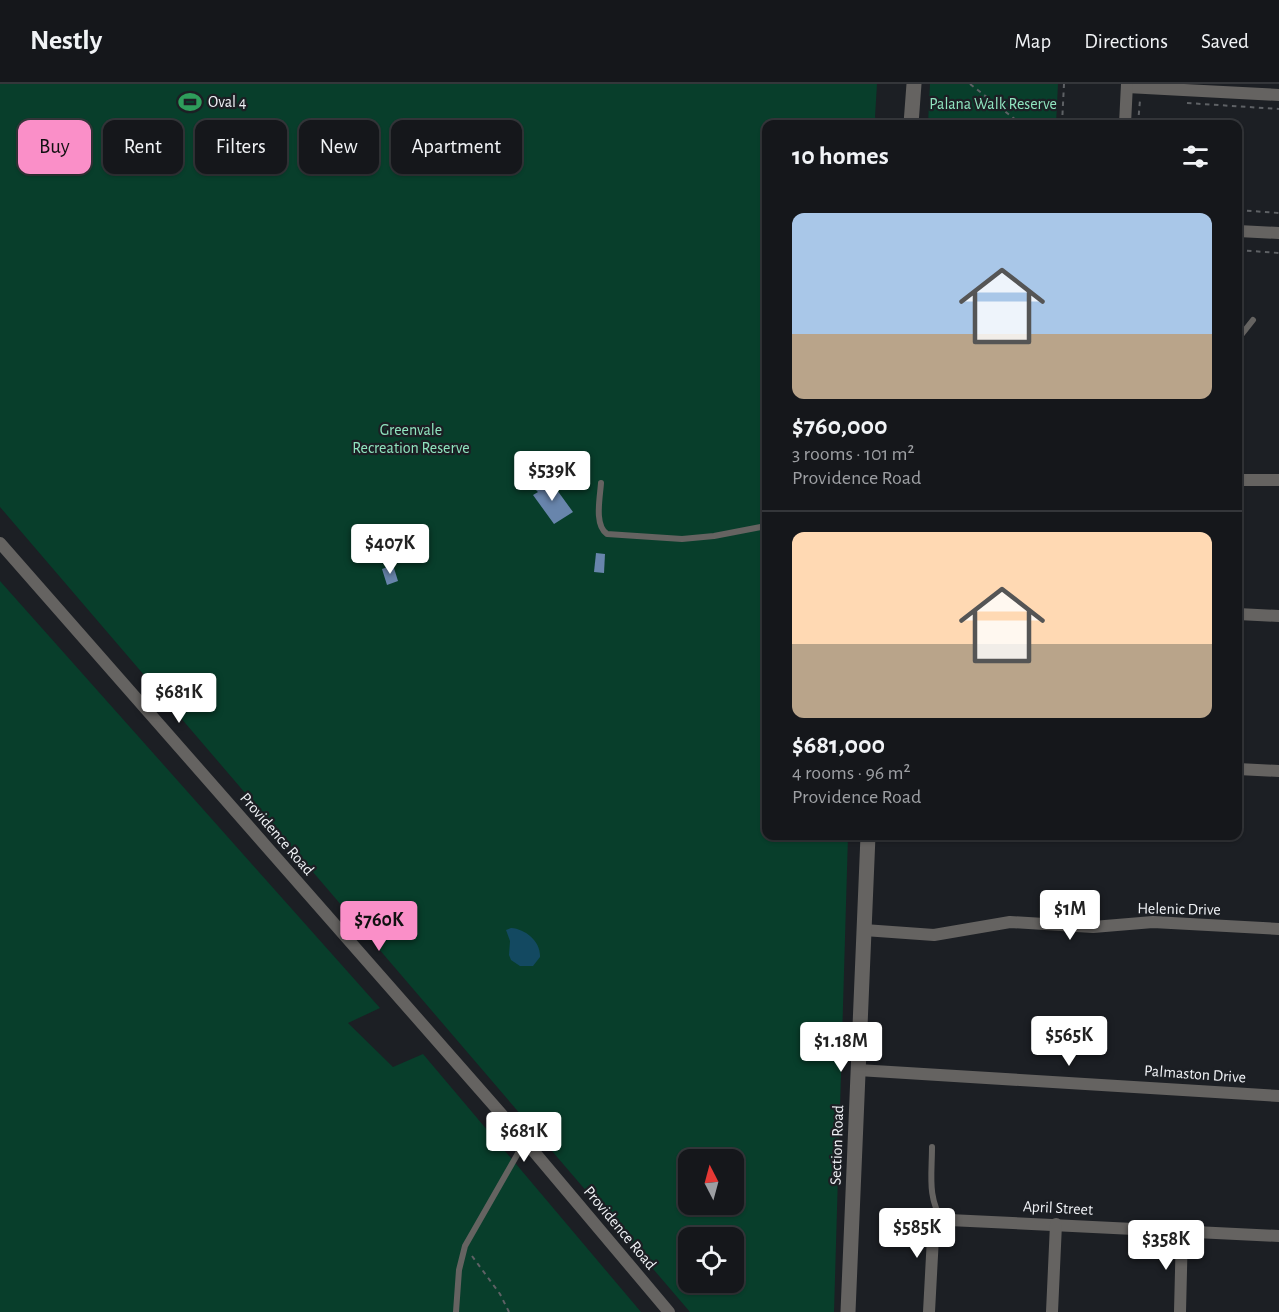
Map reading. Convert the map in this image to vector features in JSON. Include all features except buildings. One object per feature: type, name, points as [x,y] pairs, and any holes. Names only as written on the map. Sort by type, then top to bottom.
[{"type":"street","points":[[911,120],[914,84]]},
{"type":"street","points":[[1125,120],[1127,85],[1266,89],[1279,95]]},
{"type":"street","points":[[1242,231],[1279,233]]},
{"type":"street","points":[[1242,480],[1279,480]]},
{"type":"street","name":"Providence Road","points":[[0,543],[525,1141],[669,1312]]},
{"type":"street","points":[[1242,614],[1279,616]]},
{"type":"street","points":[[1242,769],[1279,771]]},
{"type":"street","name":"Section Road","points":[[848,1312],[868,840]]},
{"type":"street","name":"Helenic Drive","points":[[864,930],[934,935],[1010,922],[1093,927],[1153,922],[1279,929]]},
{"type":"street","name":"Palmaston Drive","points":[[858,1070],[1279,1096]]},
{"type":"street","name":"April Street","points":[[942,1222],[959,1219],[1279,1236]]},
{"type":"street","points":[[929,1312],[933,1237],[936,1227],[942,1222]]},
{"type":"street","points":[[1052,1312],[1056,1224]]},
{"type":"street","points":[[1180,1312],[1182,1230]]},
{"type":"lane","points":[[1242,334],[1253,320]]},
{"type":"lane","points":[[601,483],[599,520],[602,530],[607,534],[682,539],[714,536],[762,527]]},
{"type":"lane","points":[[456,1312],[459,1270],[465,1246],[525,1141]]},
{"type":"lane","points":[[932,1147],[934,1208],[942,1222]]},
{"type":"path","points":[[970,84],[1016,120]]},
{"type":"path","points":[[1062,120],[1064,84]]},
{"type":"path","points":[[1138,120],[1141,87]]},
{"type":"path","points":[[1186,103],[1279,109]]},
{"type":"path","points":[[1242,210],[1279,213]]},
{"type":"path","points":[[1242,250],[1279,252]]},
{"type":"path","points":[[465,1246],[500,1294],[509,1312]]},
{"type":"green space","name":"Greenvale Recreation Reserve","points":[[0,84],[877,84],[876,120],[762,120],[762,840],[848,840],[834,1312],[690,1312],[0,507]]},
{"type":"green space","name":"Palana Walk Reserve","points":[[930,84],[1058,84],[1056,120],[928,120]]},
{"type":"green space","points":[[0,581],[380,1008],[348,1023],[393,1067],[423,1054],[641,1312],[0,1312]]},
{"type":"water","points":[[511,928],[532,937],[538,946],[540,957],[533,966],[520,966],[511,960],[510,941],[506,930]]},
{"type":"place","name":"Oval 4","points":[[190,102]]}]
